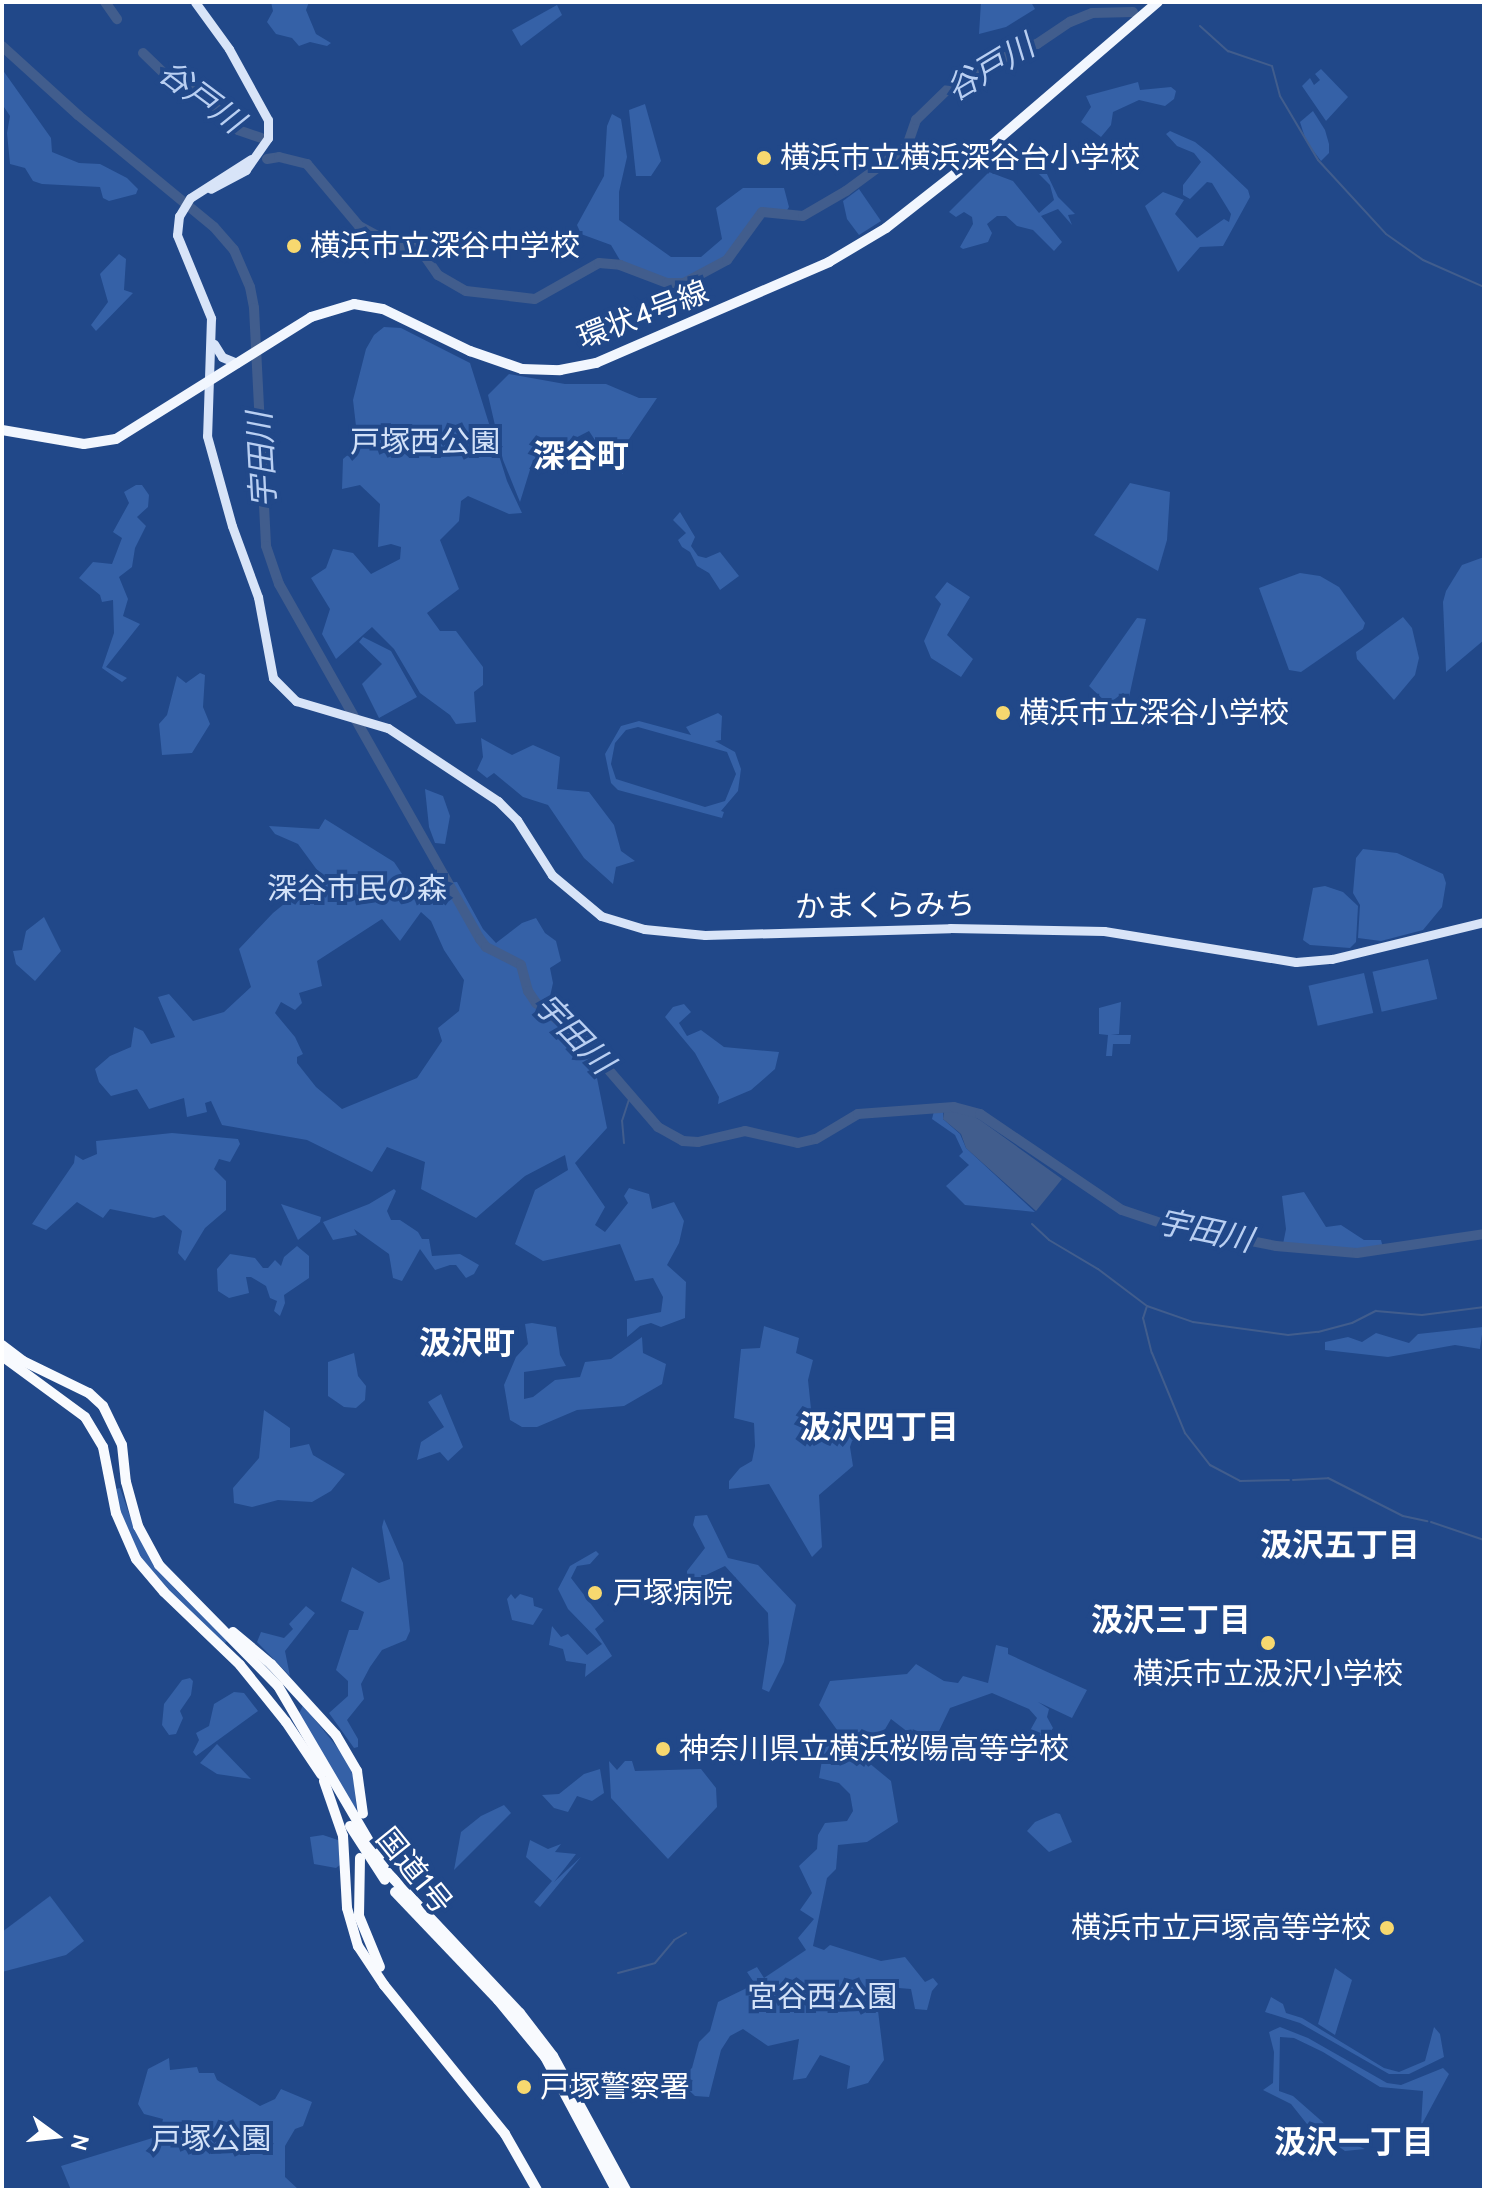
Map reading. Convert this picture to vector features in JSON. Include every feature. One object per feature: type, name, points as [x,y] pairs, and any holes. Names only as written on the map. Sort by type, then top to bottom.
[{"type":"highway","name":"国道1号","points":[[2,1345],[23,1361],[89,1393],[103,1406],[122,1445],[126,1482],[147,1545],[159,1565],[283,1693],[387,1872],[520,2013],[553,2056],[626,2190]]},
{"type":"highway","points":[[2,1356],[85,1417],[103,1447],[121,1531],[136,1559],[164,1592],[240,1665],[278,1710],[324,1781]]},
{"type":"highway","points":[[112,1484],[126,1482]]},
{"type":"highway","name":"国道1号","points":[[193,1602],[271,1664],[336,1735],[357,1771],[363,1814]]},
{"type":"highway","name":"国道1号","points":[[324,1781],[343,1836],[350,1926],[377,1974],[505,2134],[537,2190]]},
{"type":"highway","name":"国道1号","points":[[324,1781],[371,1864],[416,1917],[498,2000],[545,2057],[616,2190]]},
{"type":"highway","name":"国道1号","points":[[360,1858],[357,1894],[364,1934],[406,2011]]},
{"type":"main road","name":"かまくらみち","points":[[195,2],[229,49],[265,112],[268,138],[251,159],[186,203],[177,235],[207,304],[212,341],[207,436],[232,526],[258,597],[272,674],[291,699],[388,728],[498,801],[517,820],[552,875],[601,916],[652,930],[705,935],[950,928],[1104,931],[1296,962],[1332,959],[1484,922]]},
{"type":"main road","name":"環状4号線","points":[[2,430],[74,443],[106,442],[127,434],[318,313],[354,304],[383,309],[510,366],[546,370],[596,363],[829,262],[886,228],[988,148],[1158,2]]},
{"type":"main road","points":[[212,341],[218,354],[237,363]]},
{"type":"green space","points":[[271,2],[309,2],[306,10],[316,34],[331,43],[327,46],[310,42],[299,46],[292,38],[276,34],[267,22],[273,11]]},
{"type":"green space","points":[[981,2],[1031,2],[1035,9],[1006,27],[979,34]]},
{"type":"green space","points":[[557,5],[562,15],[521,46],[512,30]]},
{"type":"green space","points":[[2,69],[51,138],[52,152],[79,163],[100,164],[127,178],[138,189],[136,194],[109,201],[103,198],[100,187],[42,184],[33,181],[25,168],[10,164],[7,133],[10,116],[2,104]]},
{"type":"green space","points":[[1321,69],[1348,97],[1326,121],[1302,86],[1310,78],[1314,85],[1320,80],[1315,74]]},
{"type":"green space","points":[[1138,82],[1140,90],[1171,87],[1176,91],[1174,99],[1165,106],[1139,100],[1113,112],[1111,125],[1101,137],[1081,122],[1091,107],[1086,96]]},
{"type":"green space","points":[[645,104],[661,161],[651,176],[636,176],[629,110]]},
{"type":"green space","points":[[1313,111],[1325,130],[1329,144],[1329,153],[1321,161],[1306,141],[1300,122]]},
{"type":"green space","points":[[612,114],[621,119],[627,157],[619,192],[619,220],[671,257],[701,257],[722,239],[716,208],[743,188],[784,188],[789,207],[784,215],[762,212],[727,260],[684,281],[667,281],[621,262],[611,245],[581,234],[577,225],[604,176],[607,126]]},
{"type":"green space","points":[[1170,131],[1195,142],[1210,154],[1248,190],[1250,197],[1223,246],[1200,247],[1178,272],[1145,206],[1163,192],[1184,200],[1175,214],[1197,238],[1224,219],[1229,222],[1231,214],[1212,183],[1207,182],[1190,199],[1183,195],[1183,185],[1201,162],[1194,153],[1177,146],[1166,134]]},
{"type":"green space","points":[[989,172],[1013,181],[1039,213],[1054,200],[1050,185],[1038,173],[1046,172],[1058,197],[1075,214],[1068,215],[1072,225],[1058,209],[1041,216],[1062,242],[1054,251],[1033,230],[1017,226],[1006,216],[997,216],[987,224],[992,233],[988,242],[963,249],[960,247],[973,224],[972,217],[964,212],[956,217],[949,212]]},
{"type":"green space","points":[[859,189],[881,221],[859,235],[847,219],[843,201]]},
{"type":"green space","points":[[119,254],[126,259],[124,290],[133,293],[96,331],[91,325],[108,302],[100,274]]},
{"type":"green space","name":"戸塚西公園","points":[[384,327],[401,328],[470,363],[507,481],[522,513],[509,514],[468,496],[461,501],[459,521],[440,540],[459,589],[427,613],[440,631],[456,631],[483,667],[483,685],[474,692],[476,722],[456,724],[450,715],[420,693],[394,649],[372,627],[336,659],[322,634],[330,609],[311,578],[326,568],[333,549],[353,553],[371,574],[400,559],[401,547],[391,544],[378,547],[380,504],[360,485],[342,489],[343,459],[350,453],[357,435],[353,400],[366,349],[374,335]]},
{"type":"green space","points":[[509,374],[565,384],[606,384],[639,398],[657,398],[623,448],[623,474],[601,459],[602,451],[589,431],[533,460],[520,502],[503,460],[488,395]]},
{"type":"green space","points":[[1130,483],[1170,492],[1167,540],[1158,571],[1094,535]]},
{"type":"green space","points":[[142,485],[149,495],[148,507],[137,517],[146,526],[135,548],[132,567],[119,577],[128,599],[123,616],[140,624],[106,667],[127,678],[122,682],[102,668],[114,633],[113,600],[102,602],[100,595],[79,578],[93,562],[112,564],[122,538],[113,532],[129,503],[124,492]]},
{"type":"green space","points":[[680,512],[695,537],[691,546],[698,556],[706,558],[720,552],[739,576],[720,590],[709,573],[697,566],[690,552],[678,540],[686,533],[673,520]]},
{"type":"green space","points":[[1484,557],[1484,640],[1446,672],[1443,602],[1446,591],[1462,565]]},
{"type":"green space","points":[[1300,573],[1320,576],[1339,587],[1365,623],[1363,629],[1301,672],[1289,670],[1259,588]]},
{"type":"green space","points":[[947,582],[970,597],[947,635],[973,659],[961,677],[931,658],[924,641],[941,604],[935,597]]},
{"type":"green space","points":[[1403,617],[1412,628],[1419,658],[1415,675],[1394,700],[1357,659],[1356,652]]},
{"type":"green space","points":[[1137,618],[1146,619],[1129,697],[1123,693],[1108,704],[1089,686]]},
{"type":"green space","points":[[363,637],[391,651],[417,697],[379,718],[362,684],[382,664],[359,642]]},
{"type":"green space","points":[[200,673],[205,675],[203,707],[210,724],[192,753],[162,755],[159,724],[167,715],[177,676],[186,683]]},
{"type":"green space","points":[[718,713],[722,716],[721,740],[715,741],[735,752],[741,769],[738,791],[721,811],[724,812],[722,818],[618,790],[611,783],[605,754],[621,726],[639,721],[691,735],[686,727]],"holes":[[[638,727],[727,752],[736,774],[725,801],[705,807],[616,779],[611,764],[615,743],[626,730]]]},
{"type":"green space","points":[[481,738],[512,755],[533,745],[560,757],[557,789],[589,792],[614,825],[621,851],[635,861],[616,867],[613,884],[584,858],[548,805],[523,797],[494,773],[487,778],[477,770],[483,757]]},
{"type":"green space","points":[[425,789],[443,796],[450,816],[445,844],[435,843],[429,827]]},
{"type":"green space","name":"深谷市民の森","points":[[325,819],[394,862],[419,899],[437,892],[439,883],[457,882],[483,929],[496,943],[522,923],[536,918],[545,933],[556,941],[561,961],[550,968],[553,983],[549,1001],[559,1015],[583,1035],[598,1038],[605,1054],[595,1068],[607,1128],[575,1163],[605,1207],[595,1225],[605,1232],[628,1203],[624,1196],[629,1188],[649,1194],[652,1209],[674,1202],[684,1221],[679,1243],[667,1265],[686,1282],[685,1318],[661,1327],[651,1323],[640,1326],[627,1337],[627,1319],[661,1312],[663,1297],[653,1278],[635,1281],[620,1244],[543,1261],[515,1244],[535,1190],[568,1170],[565,1155],[525,1176],[476,1218],[421,1189],[425,1162],[387,1147],[372,1172],[307,1140],[222,1125],[211,1101],[205,1103],[207,1112],[187,1117],[184,1098],[149,1109],[137,1089],[111,1096],[99,1082],[95,1069],[110,1056],[131,1047],[134,1027],[143,1031],[151,1044],[175,1037],[158,997],[169,994],[193,1021],[224,1012],[251,987],[239,949],[289,900],[302,898],[320,874],[298,844],[275,834],[269,826],[319,829]],"holes":[[[421,912],[431,921],[444,950],[464,980],[459,1011],[438,1028],[442,1041],[417,1078],[342,1109],[316,1087],[297,1063],[297,1057],[303,1054],[295,1037],[275,1013],[281,1002],[295,1010],[302,1003],[299,993],[322,986],[317,961],[382,919],[400,941]]]},
{"type":"green space","points":[[1363,849],[1397,853],[1443,874],[1446,883],[1442,907],[1423,930],[1381,941],[1358,938],[1360,905],[1353,893],[1356,858]]},
{"type":"green space","points":[[1325,886],[1343,892],[1358,906],[1356,942],[1350,948],[1310,945],[1303,940],[1313,888]]},
{"type":"green space","points":[[44,917],[61,951],[35,981],[16,964],[13,951],[22,950],[26,931]]},
{"type":"green space","points":[[1428,959],[1437,999],[1382,1012],[1372,972]]},
{"type":"green space","points":[[1364,973],[1373,1013],[1318,1026],[1308,986]]},
{"type":"green space","points":[[1121,1002],[1119,1034],[1111,1035],[1131,1035],[1130,1044],[1113,1044],[1112,1056],[1106,1056],[1108,1035],[1099,1034],[1099,1008]]},
{"type":"green space","points":[[684,1004],[691,1012],[679,1023],[687,1036],[701,1030],[724,1047],[779,1052],[775,1069],[751,1090],[718,1104],[719,1097],[695,1053],[665,1017],[673,1007]]},
{"type":"green space","points":[[934,1111],[943,1111],[943,1119],[960,1134],[966,1148],[1035,1212],[965,1205],[946,1186],[969,1165],[959,1156],[963,1152],[955,1135],[932,1119]]},
{"type":"green space","points":[[172,1133],[238,1139],[240,1144],[230,1162],[219,1159],[214,1169],[226,1181],[226,1210],[205,1228],[185,1261],[178,1253],[182,1231],[164,1215],[154,1218],[110,1209],[103,1218],[77,1202],[46,1230],[32,1224],[74,1163],[75,1155],[83,1160],[97,1154],[96,1141]]},
{"type":"green space","points":[[394,1189],[396,1191],[387,1211],[391,1220],[400,1220],[418,1232],[422,1239],[429,1239],[432,1256],[460,1254],[479,1265],[474,1274],[466,1278],[456,1265],[435,1270],[420,1249],[402,1281],[393,1278],[389,1254],[354,1229],[357,1235],[333,1240],[323,1222],[369,1204]]},
{"type":"green space","points":[[1304,1192],[1326,1227],[1341,1225],[1364,1240],[1381,1240],[1383,1248],[1366,1252],[1283,1244],[1286,1229],[1282,1196]]},
{"type":"green space","points":[[281,1204],[321,1217],[320,1222],[298,1240]]},
{"type":"green space","points":[[297,1246],[309,1256],[309,1278],[284,1295],[285,1303],[280,1316],[274,1311],[277,1301],[270,1298],[266,1286],[251,1277],[246,1277],[249,1293],[229,1298],[218,1291],[217,1269],[230,1254],[255,1258],[263,1268],[268,1268],[275,1260],[281,1266],[284,1257]]},
{"type":"green space","points":[[525,1324],[556,1327],[560,1355],[566,1366],[524,1372],[524,1399],[533,1397],[555,1380],[580,1377],[585,1362],[611,1359],[642,1337],[643,1353],[666,1364],[662,1384],[624,1406],[577,1410],[537,1427],[522,1427],[510,1420],[504,1385],[516,1357],[528,1344]]},
{"type":"green space","points":[[764,1326],[799,1338],[796,1353],[813,1360],[808,1380],[811,1409],[846,1431],[857,1432],[860,1438],[852,1441],[850,1447],[853,1466],[819,1495],[822,1547],[812,1557],[769,1484],[729,1489],[729,1481],[740,1468],[752,1461],[755,1446],[754,1423],[734,1418],[741,1349],[760,1348]]},
{"type":"green space","points":[[1483,1327],[1480,1349],[1455,1345],[1388,1357],[1325,1350],[1325,1342],[1348,1337],[1362,1342],[1376,1333],[1409,1343],[1418,1334]]},
{"type":"green space","points":[[354,1353],[358,1376],[366,1386],[365,1400],[356,1408],[344,1407],[328,1396],[328,1362]]},
{"type":"green space","points":[[441,1394],[463,1447],[448,1461],[440,1452],[417,1460],[421,1442],[444,1427],[428,1402]]},
{"type":"green space","points":[[264,1410],[290,1428],[290,1448],[309,1444],[313,1455],[345,1474],[331,1491],[312,1502],[278,1500],[252,1507],[234,1503],[233,1488],[259,1458]]},
{"type":"green space","points":[[120,1488],[150,1558],[175,1589],[228,1640],[224,1644],[167,1592],[132,1547],[117,1500],[116,1489]]},
{"type":"green space","points":[[707,1515],[728,1558],[758,1565],[796,1605],[784,1662],[769,1692],[762,1689],[769,1643],[768,1613],[725,1566],[687,1584],[687,1571],[705,1548],[693,1525],[695,1516]]},
{"type":"green space","points":[[384,1519],[403,1563],[410,1631],[406,1640],[382,1650],[361,1684],[364,1699],[347,1720],[358,1739],[358,1747],[354,1748],[329,1713],[348,1696],[348,1681],[336,1670],[349,1630],[358,1630],[364,1612],[341,1601],[352,1567],[379,1583],[390,1579],[382,1527]]},
{"type":"green space","points":[[596,1551],[599,1554],[590,1564],[577,1566],[571,1578],[604,1621],[595,1629],[612,1656],[585,1677],[586,1664],[566,1661],[563,1649],[549,1645],[552,1626],[561,1637],[568,1634],[587,1655],[602,1644],[568,1609],[558,1589],[570,1566]]},
{"type":"green space","points":[[511,1594],[515,1599],[520,1594],[533,1598],[534,1606],[543,1609],[533,1625],[512,1620],[507,1599]]},
{"type":"green space","points":[[306,1606],[315,1613],[285,1651],[290,1676],[257,1642],[261,1632],[284,1638],[293,1629],[289,1624]]},
{"type":"green space","name":"宮谷西公園","points":[[996,1645],[1008,1648],[1008,1654],[1087,1690],[1072,1718],[1038,1702],[1049,1709],[1047,1717],[1053,1728],[1046,1737],[1027,1736],[1037,1718],[1029,1709],[992,1693],[950,1708],[936,1737],[913,1736],[891,1719],[873,1750],[860,1741],[852,1749],[891,1781],[898,1822],[867,1842],[838,1845],[836,1869],[827,1878],[813,1946],[824,1950],[830,1945],[881,1961],[905,1957],[925,1982],[933,1978],[938,1984],[932,1991],[927,2010],[915,2009],[911,1989],[875,1986],[884,2060],[868,2083],[847,2089],[850,2066],[820,2055],[806,2078],[793,2080],[799,2039],[768,2046],[743,2029],[730,2036],[721,2050],[709,2097],[695,2096],[674,2076],[682,2076],[692,2068],[699,2042],[710,2031],[718,2002],[755,1984],[747,1972],[757,1967],[764,1978],[806,1950],[798,1938],[814,1919],[800,1910],[812,1893],[799,1866],[817,1849],[818,1835],[825,1823],[847,1821],[853,1811],[850,1794],[839,1783],[819,1778],[824,1748],[835,1743],[840,1734],[819,1705],[830,1681],[907,1674],[916,1664],[944,1681],[958,1683],[963,1676],[988,1683]]},
{"type":"green space","points":[[190,1678],[193,1681],[191,1695],[180,1711],[183,1718],[176,1734],[169,1735],[162,1725],[164,1704],[182,1680]]},
{"type":"green space","points":[[234,1692],[244,1693],[258,1711],[196,1756],[193,1752],[199,1740],[196,1733],[209,1726],[214,1704]]},
{"type":"green space","points":[[303,1705],[346,1758],[353,1775],[357,1813],[299,1714]]},
{"type":"green space","points":[[217,1744],[251,1779],[217,1774],[200,1763]]},
{"type":"green space","points":[[609,1761],[617,1770],[625,1761],[632,1761],[635,1771],[701,1769],[716,1788],[717,1807],[668,1859],[611,1798]]},
{"type":"green space","points":[[600,1769],[604,1793],[592,1801],[577,1796],[568,1812],[554,1808],[542,1795],[559,1794],[584,1774]]},
{"type":"green space","points":[[504,1805],[511,1813],[454,1870],[461,1832],[481,1816]]},
{"type":"green space","points":[[1060,1814],[1072,1842],[1049,1852],[1027,1831],[1035,1822]]},
{"type":"green space","points":[[323,1835],[338,1840],[340,1865],[336,1868],[314,1864],[310,1837]]},
{"type":"green space","points":[[530,1840],[548,1849],[561,1844],[555,1852],[576,1854],[554,1882],[581,1857],[540,1907],[534,1902],[552,1881],[526,1857]]},
{"type":"green space","points":[[50,1896],[84,1941],[66,1955],[2,1972],[2,1932]]},
{"type":"green space","points":[[1335,1968],[1352,1980],[1335,2035],[1318,2024]]},
{"type":"green space","points":[[1271,1997],[1283,2004],[1286,2013],[1302,2018],[1384,2068],[1399,2072],[1425,2061],[1434,2027],[1440,2034],[1444,2057],[1409,2074],[1389,2074],[1300,2023],[1265,2012]]},
{"type":"green space","points":[[1280,2027],[1308,2038],[1387,2083],[1401,2085],[1443,2068],[1449,2074],[1421,2126],[1423,2091],[1380,2087],[1323,2052],[1294,2038],[1280,2037],[1279,2091],[1293,2096],[1342,2139],[1365,2149],[1345,2151],[1307,2124],[1291,2104],[1263,2090],[1273,2083],[1274,2052],[1269,2032]]},
{"type":"green space","name":"戸塚公園","points":[[169,2058],[170,2070],[197,2067],[199,2073],[214,2073],[217,2080],[260,2106],[275,2099],[281,2089],[312,2102],[303,2126],[295,2129],[285,2146],[285,2177],[299,2190],[71,2190],[61,2166],[159,2136],[163,2119],[144,2114],[138,2104],[148,2069]]},
{"type":"shaded area","points":[[944,1111],[966,1112],[980,1120],[1062,1179],[1036,1211],[966,1148],[961,1134],[943,1119]]},
{"type":"waterway","name":"谷戸川","points":[[105,2],[117,19]]},
{"type":"waterway","name":"谷戸川","points":[[267,159],[279,157],[307,164],[359,226],[396,246],[417,245],[438,275],[466,291],[535,299],[599,263],[620,265],[667,283],[684,283],[727,260],[762,212],[803,216],[846,191],[907,146],[916,120],[951,86],[1092,13],[1133,12]]},
{"type":"waterway","points":[[1200,26],[1228,51],[1272,66],[1280,96],[1318,160],[1386,234],[1423,260],[1484,287]]},
{"type":"waterway","name":"宇田川","points":[[2,46],[78,115],[214,227],[234,250],[250,287],[254,308],[266,546],[279,584],[480,939],[486,947],[521,965],[528,991],[536,1003],[581,1038],[658,1127],[683,1141],[698,1142],[745,1131],[798,1143],[816,1139],[858,1114],[954,1107],[980,1114],[1122,1210],[1164,1224],[1276,1246],[1357,1253],[1484,1234]]},
{"type":"waterway","name":"谷戸川","points":[[143,53],[165,74],[208,100],[238,130],[261,138]]},
{"type":"waterway","points":[[624,1143],[622,1121],[630,1096]]},
{"type":"waterway","points":[[1032,1224],[1049,1240],[1098,1269],[1147,1306],[1143,1318],[1152,1353],[1185,1433],[1210,1465],[1240,1481],[1289,1480]]},
{"type":"waterway","points":[[1147,1306],[1193,1322],[1288,1335],[1318,1332],[1352,1323],[1376,1311],[1422,1315],[1484,1307]]},
{"type":"waterway","points":[[1293,1480],[1328,1478],[1403,1516],[1427,1521]]},
{"type":"waterway","points":[[1431,1522],[1484,1540]]},
{"type":"waterway","points":[[618,1973],[655,1963],[674,1940],[686,1933]]},
{"type":"place","name":"横浜市立横浜深谷台小学校","points":[[764,158]]},
{"type":"place","name":"横浜市立深谷中学校","points":[[294,246]]},
{"type":"place","name":"横浜市立深谷小学校","points":[[1003,713]]},
{"type":"place","name":"戸塚病院","points":[[595,1593]]},
{"type":"place","name":"横浜市立汲沢小学校","points":[[1268,1643]]},
{"type":"place","name":"神奈川県立横浜桜陽高等学校","points":[[663,1749]]},
{"type":"place","name":"横浜市立戸塚高等学校","points":[[1387,1928]]},
{"type":"place","name":"戸塚警察署","points":[[524,2087]]},
{"type":"district","name":"深谷町","points":[[581,456]]},
{"type":"district","name":"汲沢町","points":[[467,1343]]},
{"type":"district","name":"汲沢四丁目","points":[[879,1427]]},
{"type":"district","name":"汲沢五丁目","points":[[1340,1545]]},
{"type":"district","name":"汲沢三丁目","points":[[1171,1620]]},
{"type":"district","name":"汲沢一丁目","points":[[1354,2142]]}]
